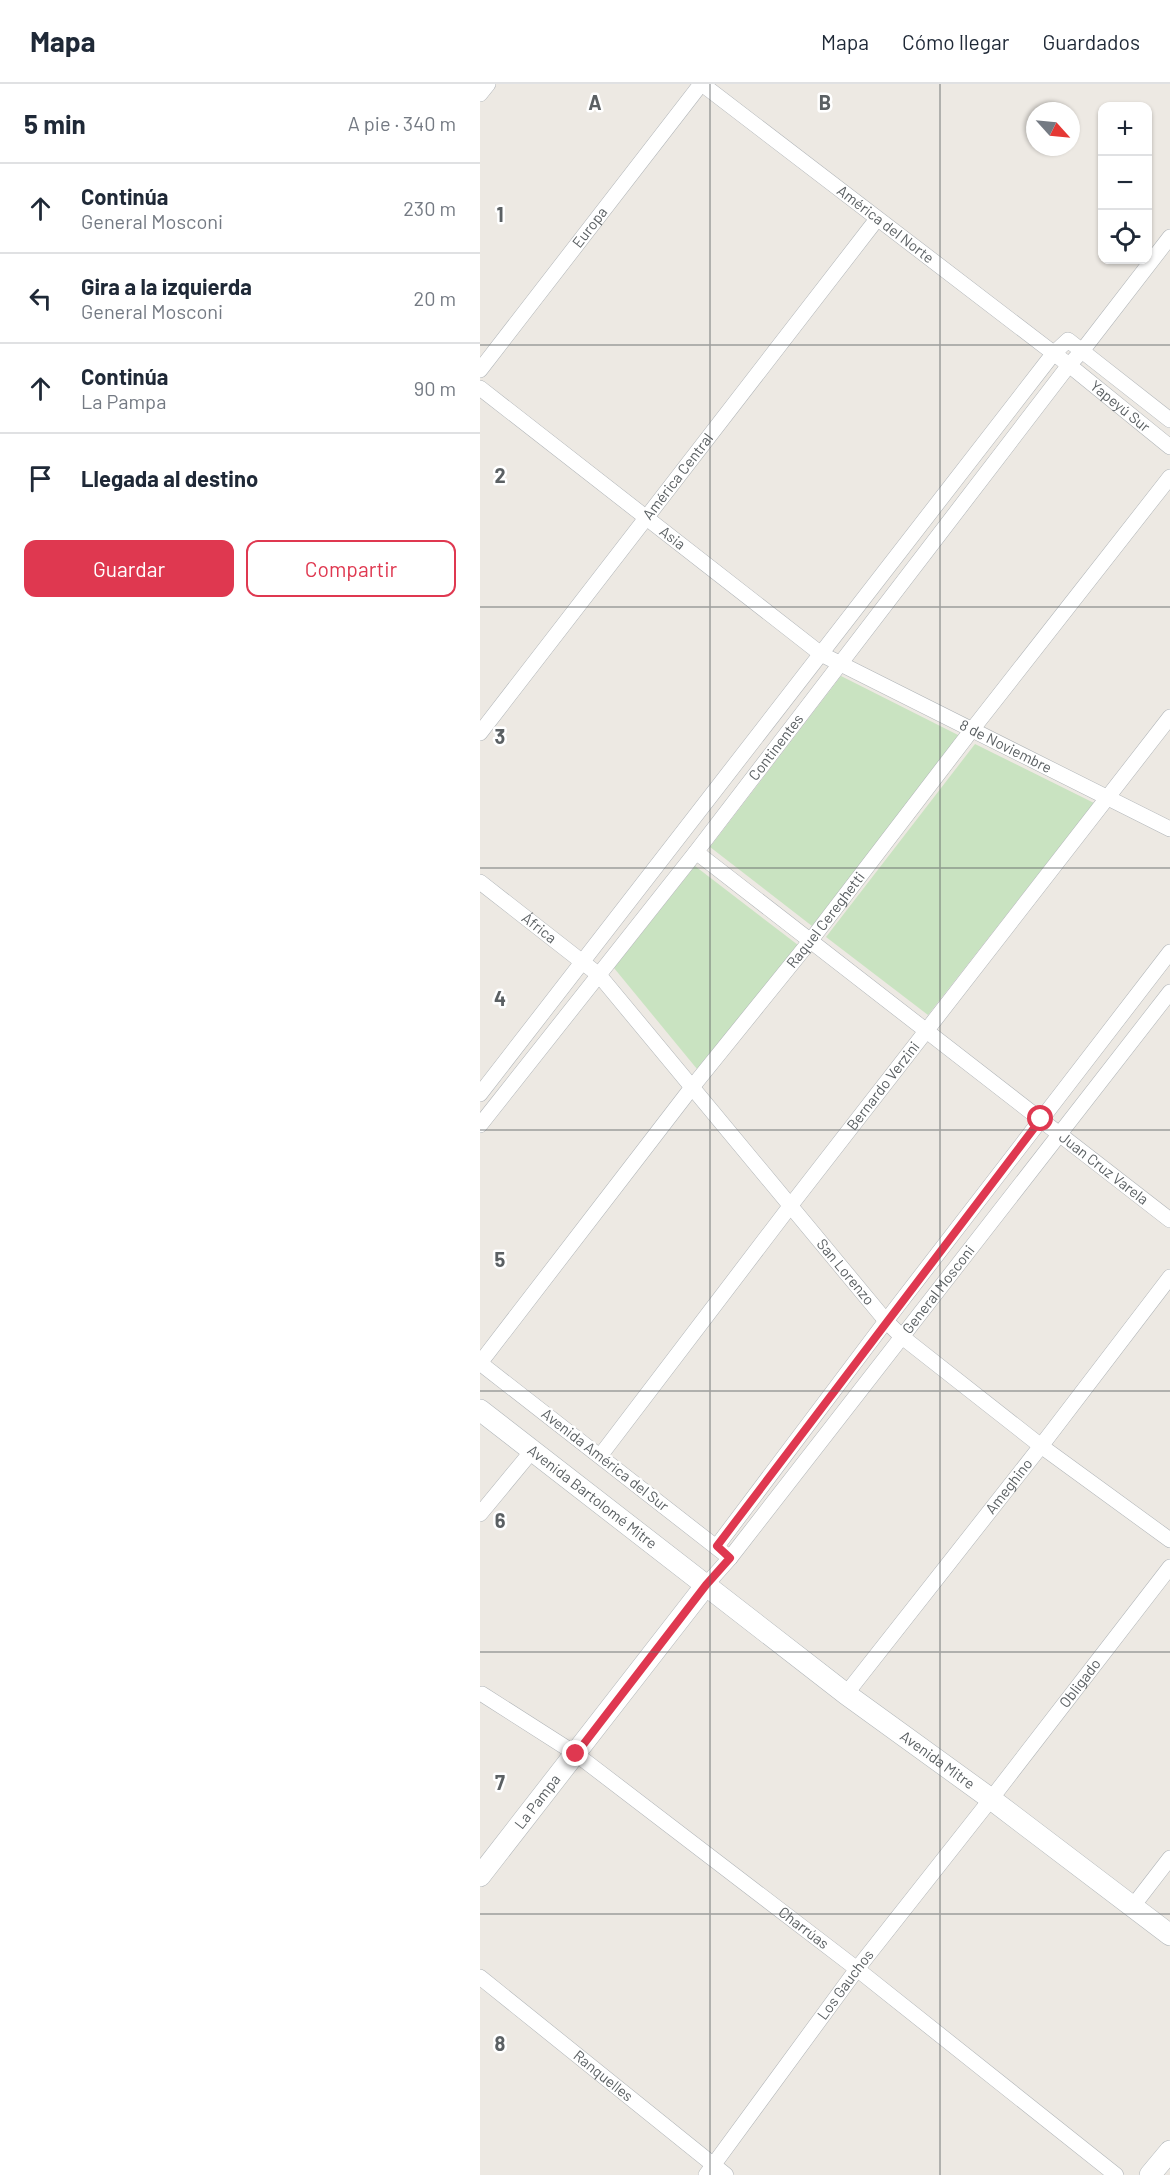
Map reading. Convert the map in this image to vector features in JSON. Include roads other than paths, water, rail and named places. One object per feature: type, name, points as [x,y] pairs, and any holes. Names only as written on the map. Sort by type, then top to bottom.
[{"type":"street","points":[[480,94],[488,84]]},
{"type":"street","name":"América del Norte","points":[[702,84],[1069,365]]},
{"type":"street","name":"Europa","points":[[480,370],[702,84]]},
{"type":"street","name":"América Central","points":[[480,733],[876,219]]},
{"type":"street","name":"Continentes","points":[[480,1125],[696,852],[1069,365],[1170,237]]},
{"type":"street","name":"Continentes","points":[[480,1094],[1053,354],[1068,340]]},
{"type":"street","name":"Yapeyú Sur","points":[[1068,340],[1170,420]]},
{"type":"street","name":"Yapeyú Sur","points":[[1069,365],[1170,447]]},
{"type":"street","name":"Asia","points":[[480,388],[821,654],[840,664]]},
{"type":"street","name":"Raquel Cereghetti","points":[[480,1363],[693,1086],[812,940],[971,731],[1170,477]]},
{"type":"street","name":"8 de Noviembre","points":[[840,664],[1170,829]]},
{"type":"street","name":"Bernardo Verzini","points":[[600,1456],[791,1205],[1170,717]]},
{"type":"street","name":"Juan Cruz Varela","points":[[696,852],[1170,1220]]},
{"type":"street","name":"África","points":[[480,882],[599,975]]},
{"type":"street","name":"General Mosconi","points":[[717,1546],[886,1321],[1170,952]]},
{"type":"street","name":"San Lorenzo","points":[[599,975],[886,1321],[901,1336],[1041,1446],[1170,1540]]},
{"type":"street","name":"General Mosconi","points":[[706,1585],[730,1558],[1170,992]]},
{"type":"street","name":"Ameghino","points":[[846,1694],[1041,1446],[1170,1277]]},
{"type":"street","name":"Avenida América del Sur","points":[[480,1363],[730,1558]]},
{"type":"street","name":"Avenida Bartolomé Mitre","points":[[480,1410],[706,1585]]},
{"type":"street","points":[[480,1514],[532,1450]]},
{"type":"street","name":"Obligado","points":[[991,1799],[1170,1567]]},
{"type":"street","name":"Avenida Mitre","points":[[706,1585],[846,1694],[991,1799],[1170,1935]]},
{"type":"street","name":"La Pampa","points":[[480,1876],[706,1585]]},
{"type":"street","name":"Charrúas","points":[[482,1694],[576,1754],[856,1969],[1116,2175]]},
{"type":"street","name":"Los Gauchos","points":[[715,2172],[856,1969],[991,1799]]},
{"type":"street","points":[[1133,1906],[1170,1858]]},
{"type":"street","name":"Ranquelles","points":[[480,1977],[715,2172]]},
{"type":"street","points":[[1150,2175],[1170,2151]]}]
